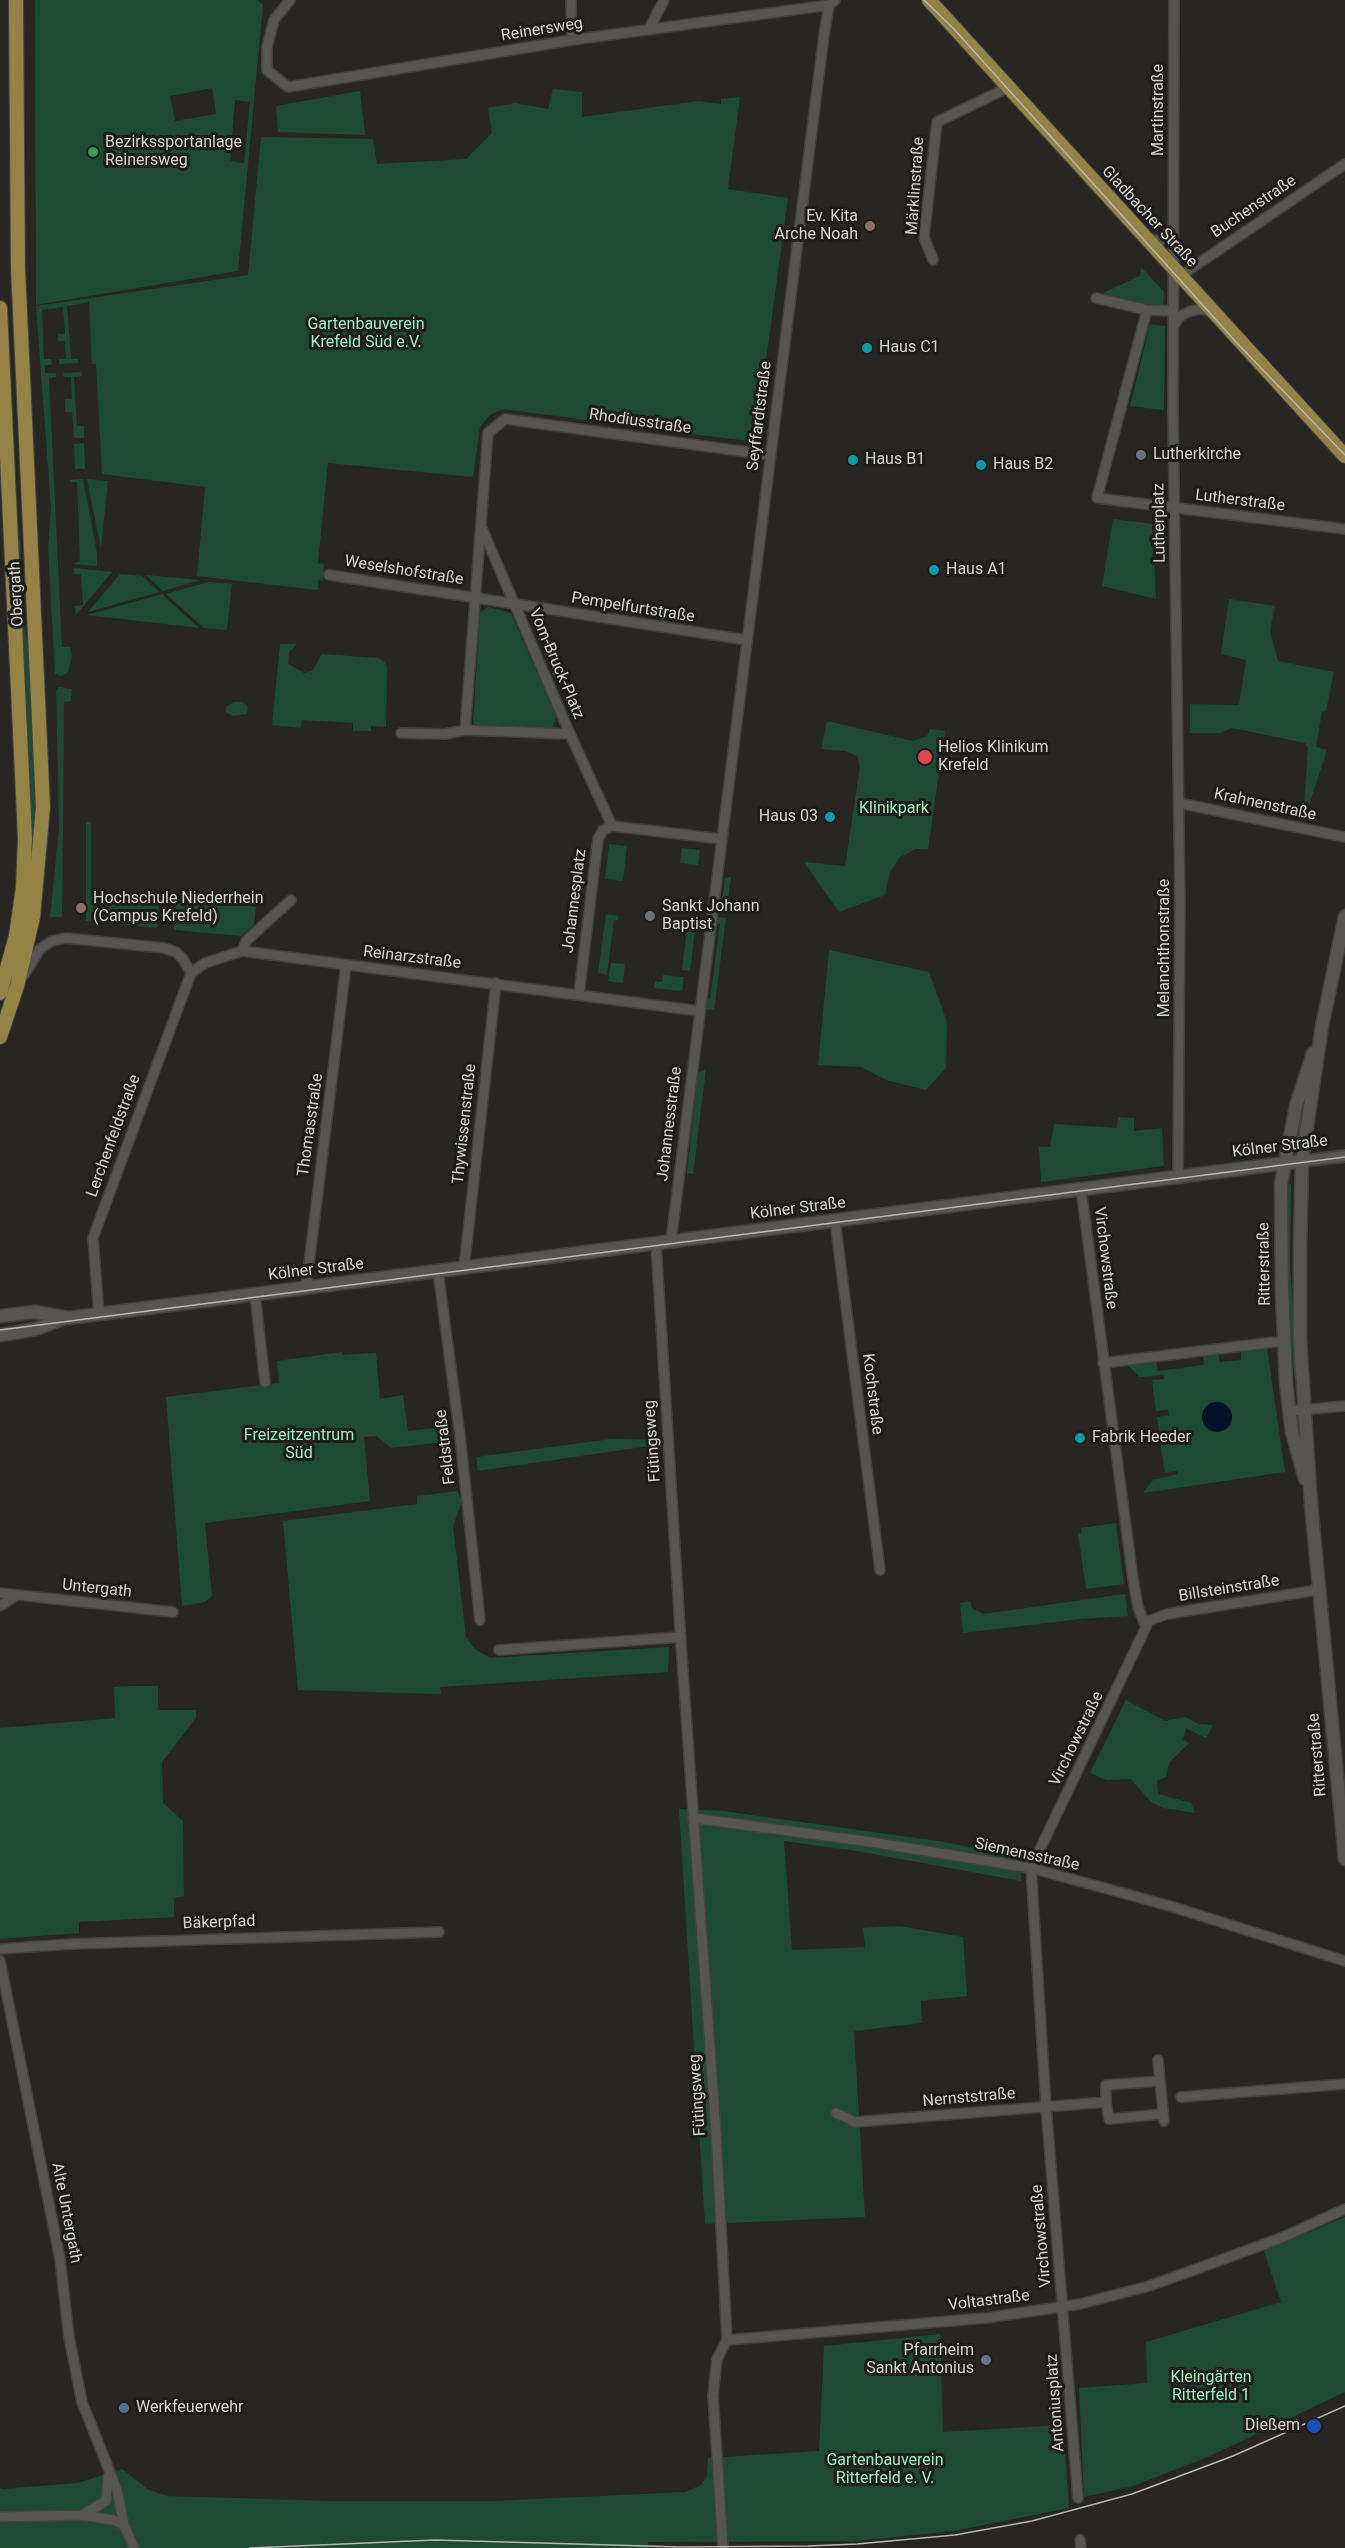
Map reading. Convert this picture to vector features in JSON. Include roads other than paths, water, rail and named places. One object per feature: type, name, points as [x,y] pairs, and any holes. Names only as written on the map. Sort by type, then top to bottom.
[{"type":"main road","name":"Obergath","points":[[0,1037],[17,986],[38,884],[43,807],[22,367],[15,152],[16,0]]},
{"type":"main road","name":"Gladbacher Straße","points":[[929,0],[1345,456]]},
{"type":"main road","name":"Obergath","points":[[0,308],[1,368],[25,838],[23,887],[16,936],[0,993]]},
{"type":"main road","name":"Ritterstraße","points":[[1345,916],[1322,1026],[1302,1161],[1300,1260],[1311,1504],[1345,1859]]},
{"type":"main road","name":"Ritterstraße","points":[[1311,1504],[1289,1411],[1283,1341],[1281,1218],[1284,1163],[1296,1106],[1322,1026]]},
{"type":"main road","name":"Kölner Straße","points":[[0,1335],[36,1329],[63,1319],[99,1314],[1302,1161]]},
{"type":"main road","name":"Kölner Straße","points":[[0,1316],[35,1312],[63,1319]]},
{"type":"street","name":"Reinersweg","points":[[290,0],[274,20],[267,47],[267,70],[288,87],[572,40],[832,3]]},
{"type":"street","points":[[571,0],[572,40]]},
{"type":"street","points":[[649,29],[664,0]]},
{"type":"street","name":"Martinstraße","points":[[1174,0],[1177,272]]},
{"type":"street","name":"Seyffardtstraße","points":[[721,839],[770,455],[832,3]]},
{"type":"street","name":"Märklinstraße","points":[[933,260],[924,237],[937,122],[1009,87]]},
{"type":"street","name":"Buchenstraße","points":[[1177,272],[1345,164]]},
{"type":"street","points":[[1146,239],[1160,241],[1170,233],[1175,221]]},
{"type":"street","name":"Lutherplatz","points":[[1177,272],[1173,297],[1173,327],[1178,718]]},
{"type":"street","points":[[1096,298],[1147,310],[1173,311]]},
{"type":"street","points":[[1173,327],[1179,317],[1188,312],[1200,309],[1212,311]]},
{"type":"street","name":"Lutherstraße","points":[[1147,310],[1097,498],[1345,529]]},
{"type":"street","points":[[1,368],[22,367]]},
{"type":"street","name":"Rhodiusstraße","points":[[480,524],[488,434],[505,419],[770,455]]},
{"type":"street","points":[[465,730],[480,524]]},
{"type":"street","name":"Vom-Bruck-Platz","points":[[480,524],[612,826]]},
{"type":"street","name":"Weselshofstraße","points":[[329,575],[475,597]]},
{"type":"street","name":"Vom-Bruck-Platz","points":[[475,597],[515,605]]},
{"type":"street","name":"Pempelfurtstraße","points":[[515,605],[747,640]]},
{"type":"street","name":"Melanchthonstraße","points":[[1178,718],[1178,1177]]},
{"type":"street","name":"Vom-Bruck-Platz","points":[[401,733],[445,734],[465,730],[570,734]]},
{"type":"street","name":"Krahnenstraße","points":[[1179,802],[1345,837]]},
{"type":"street","points":[[579,994],[699,1011],[721,839],[612,826]]},
{"type":"street","name":"Johannesplatz","points":[[579,994],[598,839],[603,830],[612,826]]},
{"type":"street","points":[[242,951],[247,940],[291,900]]},
{"type":"street","points":[[17,986],[40,949],[66,938],[164,948],[183,959],[191,973]]},
{"type":"street","name":"Reinarzstraße","points":[[191,973],[205,963],[242,951],[579,994]]},
{"type":"street","name":"Thomasstraße","points":[[306,1288],[346,965]]},
{"type":"street","name":"Lerchenfeldstraße","points":[[99,1314],[93,1238],[191,973]]},
{"type":"street","name":"Thywissenstraße","points":[[464,1268],[496,983]]},
{"type":"street","name":"Johannesstraße","points":[[671,1242],[699,1011]]},
{"type":"street","name":"Kölner Straße","points":[[1302,1161],[1345,1155]]},
{"type":"street","name":"Virchowstraße","points":[[1063,2306],[1046,2106],[1031,1868],[1140,1644],[1146,1622],[1138,1607],[1135,1591],[1080,1189]]},
{"type":"street","name":"Kochstraße","points":[[836,1221],[879,1570]]},
{"type":"street","name":"Fütingsweg","points":[[656,1244],[716,2132],[727,2340],[717,2359],[713,2395],[723,2548]]},
{"type":"street","name":"Feldstraße","points":[[438,1271],[460,1436],[480,1620]]},
{"type":"street","name":"Kölner Straße","points":[[255,1295],[265,1382]]},
{"type":"street","points":[[1103,1363],[1283,1341]]},
{"type":"street","points":[[1289,1411],[1345,1406]]},
{"type":"street","name":"Billsteinstraße","points":[[1146,1622],[1167,1614],[1318,1590]]},
{"type":"street","name":"Untergath","points":[[0,1593],[173,1612]]},
{"type":"street","points":[[0,1606],[17,1595]]},
{"type":"street","points":[[499,1650],[681,1637]]},
{"type":"street","name":"Siemensstraße","points":[[693,1818],[871,1842],[1031,1868],[1170,1906],[1345,1961]]},
{"type":"street","name":"Bäkerpfad","points":[[0,1949],[71,1944],[439,1932]]},
{"type":"street","name":"Alte Untergath","points":[[0,1961],[60,2259],[69,2337],[82,2402],[117,2490],[124,2525],[134,2548]]},
{"type":"street","points":[[1158,2060],[1160,2081],[1163,2118],[1109,2119],[1106,2085],[1160,2081]]},
{"type":"street","points":[[1181,2097],[1345,2084]]},
{"type":"street","name":"Nernststraße","points":[[836,2114],[855,2122],[1106,2102]]},
{"type":"street","name":"Voltastraße","points":[[727,2340],[986,2318],[1080,2304],[1149,2286],[1281,2238],[1345,2208]]},
{"type":"street","name":"Antoniusplatz","points":[[1063,2306],[1078,2498]]},
{"type":"street","name":"Alte Untergath","points":[[81,2515],[106,2501],[108,2469]]},
{"type":"street","points":[[0,2517],[81,2515],[113,2520],[124,2525]]},
{"type":"water","points":[[1217,1402],[1227,1407],[1232,1417],[1227,1427],[1217,1432],[1207,1427],[1202,1417],[1207,1407]]},
{"type":"tram line","points":[[924,0],[953,28],[1236,342],[1345,455]]},
{"type":"tram line","points":[[0,1330],[1345,1157]]},
{"type":"tram line","points":[[250,2548],[435,2540],[681,2547],[808,2546],[955,2535],[1032,2521],[1132,2494],[1233,2456],[1345,2406]]},
{"type":"place","name":"Bezirkssportanlage Reinersweg","points":[[93,152]]},
{"type":"place","name":"Ev. Kita Arche Noah","points":[[870,226]]},
{"type":"place","name":"Haus C1","points":[[867,348]]},
{"type":"place","name":"Lutherkirche","points":[[1141,455]]},
{"type":"place","name":"Haus B1","points":[[853,460]]},
{"type":"place","name":"Haus B2","points":[[981,465]]},
{"type":"place","name":"Haus A1","points":[[934,570]]},
{"type":"place","name":"Helios Klinikum Krefeld","points":[[925,757]]},
{"type":"place","name":"Haus 03","points":[[830,817]]},
{"type":"place","name":"Hochschule Niederrhein (Campus Krefeld)","points":[[81,908]]},
{"type":"place","name":"Sankt Johann Baptist","points":[[650,916]]},
{"type":"place","name":"Fabrik Heeder","points":[[1080,1438]]},
{"type":"place","name":"Pfarrheim Sankt Antonius","points":[[986,2360]]},
{"type":"place","name":"Werkfeuerwehr","points":[[124,2408]]},
{"type":"place","name":"Dießem","points":[[1314,2426]]},
{"type":"park label","name":"Gartenbauverein Krefeld Süd e.V.","points":[[366,334]]},
{"type":"park label","name":"Klinikpark","points":[[894,809]]},
{"type":"park label","name":"Freizeitzentrum Süd","points":[[299,1445]]},
{"type":"park label","name":"Kleingärten Ritterfeld 1","points":[[1211,2387]]},
{"type":"park label","name":"Gartenbauverein Ritterfeld e. V.","points":[[885,2470]]}]
